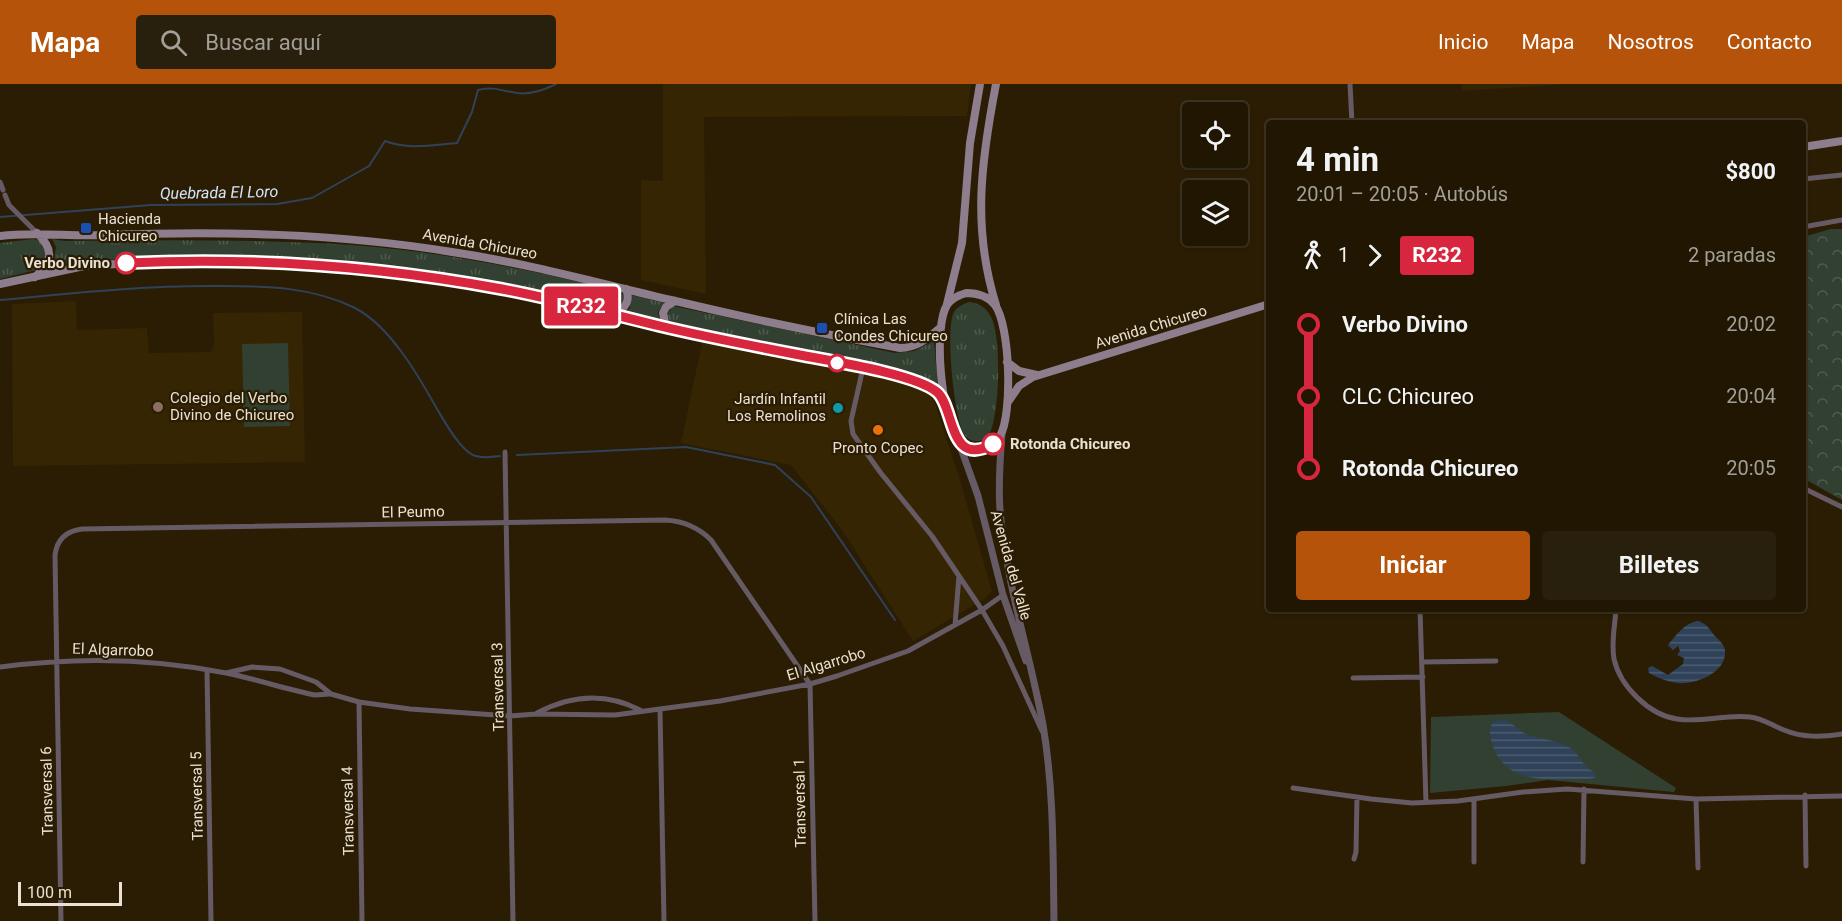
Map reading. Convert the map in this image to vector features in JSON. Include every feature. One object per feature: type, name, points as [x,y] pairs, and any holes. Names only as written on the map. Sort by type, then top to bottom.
[{"type":"main road","points":[[980,84],[968,165],[962,243],[941,327],[940,359],[949,420],[958,439],[968,447],[981,449],[994,444],[1002,433],[1006,406],[1007,361],[1003,329],[986,265],[980,218],[985,149],[996,84]]},
{"type":"main road","points":[[1806,147],[1842,141]]},
{"type":"main road","points":[[34,278],[45,267],[50,257],[47,245],[37,233]]},
{"type":"main road","name":"Avenida Chicureo","points":[[0,236],[37,233],[82,236],[225,233],[353,239],[491,258],[675,301],[900,348],[920,343],[941,327]]},
{"type":"main road","points":[[0,284],[84,266],[128,263],[201,261],[299,264],[398,272],[525,293],[666,327],[863,368],[925,384],[945,399]]},
{"type":"main road","points":[[613,314],[622,310],[627,304],[626,289]]},
{"type":"main road","points":[[947,306],[956,296],[972,293],[986,297],[999,312]]},
{"type":"main road","points":[[666,327],[663,314],[666,307],[675,301]]},
{"type":"main road","name":"Avenida Chicureo","points":[[1006,406],[1019,386],[1041,375],[1266,305]]},
{"type":"main road","points":[[1007,361],[1014,368],[1023,372],[1041,375]]},
{"type":"street","points":[[1350,84],[1352,120]]},
{"type":"street","points":[[1806,179],[1842,175]]},
{"type":"street","points":[[2,187],[9,205],[37,233]]},
{"type":"street","points":[[1806,226],[1842,220]]},
{"type":"street","points":[[863,368],[851,421],[853,434],[880,472],[932,536],[982,610],[1003,646],[1045,739]]},
{"type":"street","name":"Avenida del Valle","points":[[1002,433],[999,489],[1003,540],[1038,698],[1052,796],[1054,921]]},
{"type":"street","name":"Avenida del Valle","points":[[958,439],[978,496],[1003,595],[1038,698]]},
{"type":"street","name":"Transversal 3","points":[[505,452],[513,921]]},
{"type":"street","points":[[1806,489],[1842,507]]},
{"type":"street","name":"El Peumo","points":[[56,661],[54,555],[60,540],[71,531],[665,520],[678,521],[697,528],[711,540],[810,684]]},
{"type":"street","points":[[955,626],[959,575]]},
{"type":"street","name":"El Algarrobo","points":[[536,714],[615,715],[720,701],[810,684],[908,651],[955,626],[1003,595]]},
{"type":"street","points":[[1420,612],[1426,802]]},
{"type":"street","points":[[1616,612],[1612,636],[1614,660],[1624,682],[1655,712],[1676,719],[1752,717],[1784,731],[1804,736],[1824,737],[1842,734]]},
{"type":"street","name":"El Algarrobo","points":[[0,667],[56,661],[136,661],[226,673]]},
{"type":"street","name":"Transversal 6","points":[[56,661],[61,921]]},
{"type":"street","points":[[1422,662],[1496,661]]},
{"type":"street","points":[[226,673],[252,667],[280,669],[316,682],[332,694]]},
{"type":"street","name":"Transversal 5","points":[[207,670],[211,921]]},
{"type":"street","points":[[226,673],[302,693],[332,694],[359,702],[430,711],[510,716],[536,714],[554,704],[591,697],[612,699],[641,711]]},
{"type":"street","points":[[1353,678],[1422,677]]},
{"type":"street","name":"Transversal 1","points":[[810,684],[814,921]]},
{"type":"street","name":"Transversal 4","points":[[359,702],[362,921]]},
{"type":"street","points":[[660,709],[664,921]]},
{"type":"street","points":[[1293,788],[1399,802],[1474,800],[1530,791],[1584,789],[1696,799],[1842,796]]},
{"type":"street","points":[[1583,862],[1584,789]]},
{"type":"street","points":[[1805,795],[1806,866]]},
{"type":"street","points":[[1354,859],[1357,797]]},
{"type":"street","points":[[1696,799],[1698,868]]},
{"type":"street","points":[[1474,800],[1474,862]]},
{"type":"shaded area","points":[[663,84],[971,84],[967,116],[704,117],[706,294],[641,280],[641,180],[663,181]]},
{"type":"shaded area","points":[[1462,84],[1570,84],[1462,91]]},
{"type":"shaded area","name":"Colegio del Verbo Divino de Chicureo","points":[[76,301],[77,330],[147,328],[149,353],[211,352],[214,344],[213,313],[302,312],[305,462],[13,466],[12,304]]},
{"type":"shaded area","points":[[702,343],[873,375],[918,388],[933,398],[960,480],[992,591],[986,598],[913,641],[842,530],[791,465],[681,443]]},
{"type":"green space","points":[[1831,229],[1842,229],[1842,500],[1806,480],[1806,236]]},
{"type":"green space","points":[[33,239],[42,243],[46,250],[45,260],[40,269],[0,279],[0,243]]},
{"type":"green space","points":[[52,239],[65,241],[280,242],[385,248],[521,269],[621,292],[625,298],[623,304],[616,309],[546,292],[476,279],[334,260],[146,258],[99,260],[53,266],[56,247]]},
{"type":"green space","points":[[631,295],[665,303],[658,312],[660,320],[626,311],[630,308]]},
{"type":"green space","points":[[969,302],[982,306],[987,311],[995,327],[997,341],[998,377],[995,413],[988,437],[979,441],[966,437],[960,425],[952,373],[951,321],[955,310]]},
{"type":"green space","points":[[673,306],[895,353],[914,351],[934,341],[938,387],[901,369],[667,322],[666,316]]},
{"type":"green space","points":[[288,343],[290,426],[244,427],[242,344]]},
{"type":"green space","points":[[1559,712],[1676,788],[1674,792],[1548,780],[1430,793],[1431,717]]},
{"type":"water","points":[[1697,621],[1707,626],[1721,642],[1725,650],[1722,664],[1705,678],[1685,683],[1666,681],[1649,673],[1648,668],[1652,666],[1668,675],[1683,664],[1684,658],[1677,655],[1680,651],[1678,646],[1673,650],[1668,645],[1684,627]]},
{"type":"water","points":[[1500,720],[1510,723],[1524,733],[1570,748],[1594,772],[1596,777],[1590,779],[1535,778],[1511,770],[1494,749],[1491,738],[1490,728],[1493,722]]},
{"type":"waterway","name":"Quebrada El Loro","points":[[0,217],[151,205],[277,204],[312,198],[369,166],[385,141],[412,146],[457,143],[472,112],[478,90],[493,89],[527,93],[556,84]]},
{"type":"waterway","points":[[0,300],[111,290],[194,286],[273,287],[323,296],[355,308],[380,327],[402,353],[448,427],[468,452],[480,457],[500,456]]},
{"type":"waterway","points":[[517,455],[686,447],[775,465],[811,497],[895,620]]},
{"type":"bus line","name":"R232","points":[[126,263],[215,261],[337,266],[410,274],[525,293],[724,341],[863,368],[921,383],[931,387],[945,399],[949,420],[960,442],[977,449],[993,444]]},
{"type":"place","name":"Hacienda Chicureo","points":[[86,228]]},
{"type":"place","name":"Verbo Divino","points":[[126,263]]},
{"type":"place","name":"Clínica Las Condes Chicureo","points":[[822,328]]},
{"type":"place","name":"Colegio del Verbo Divino de Chicureo","points":[[158,407]]},
{"type":"place","name":"Jardín Infantil Los Remolinos","points":[[838,408]]},
{"type":"place","name":"Pronto Copec","points":[[878,430]]},
{"type":"place","name":"Rotonda Chicureo","points":[[993,444]]}]
